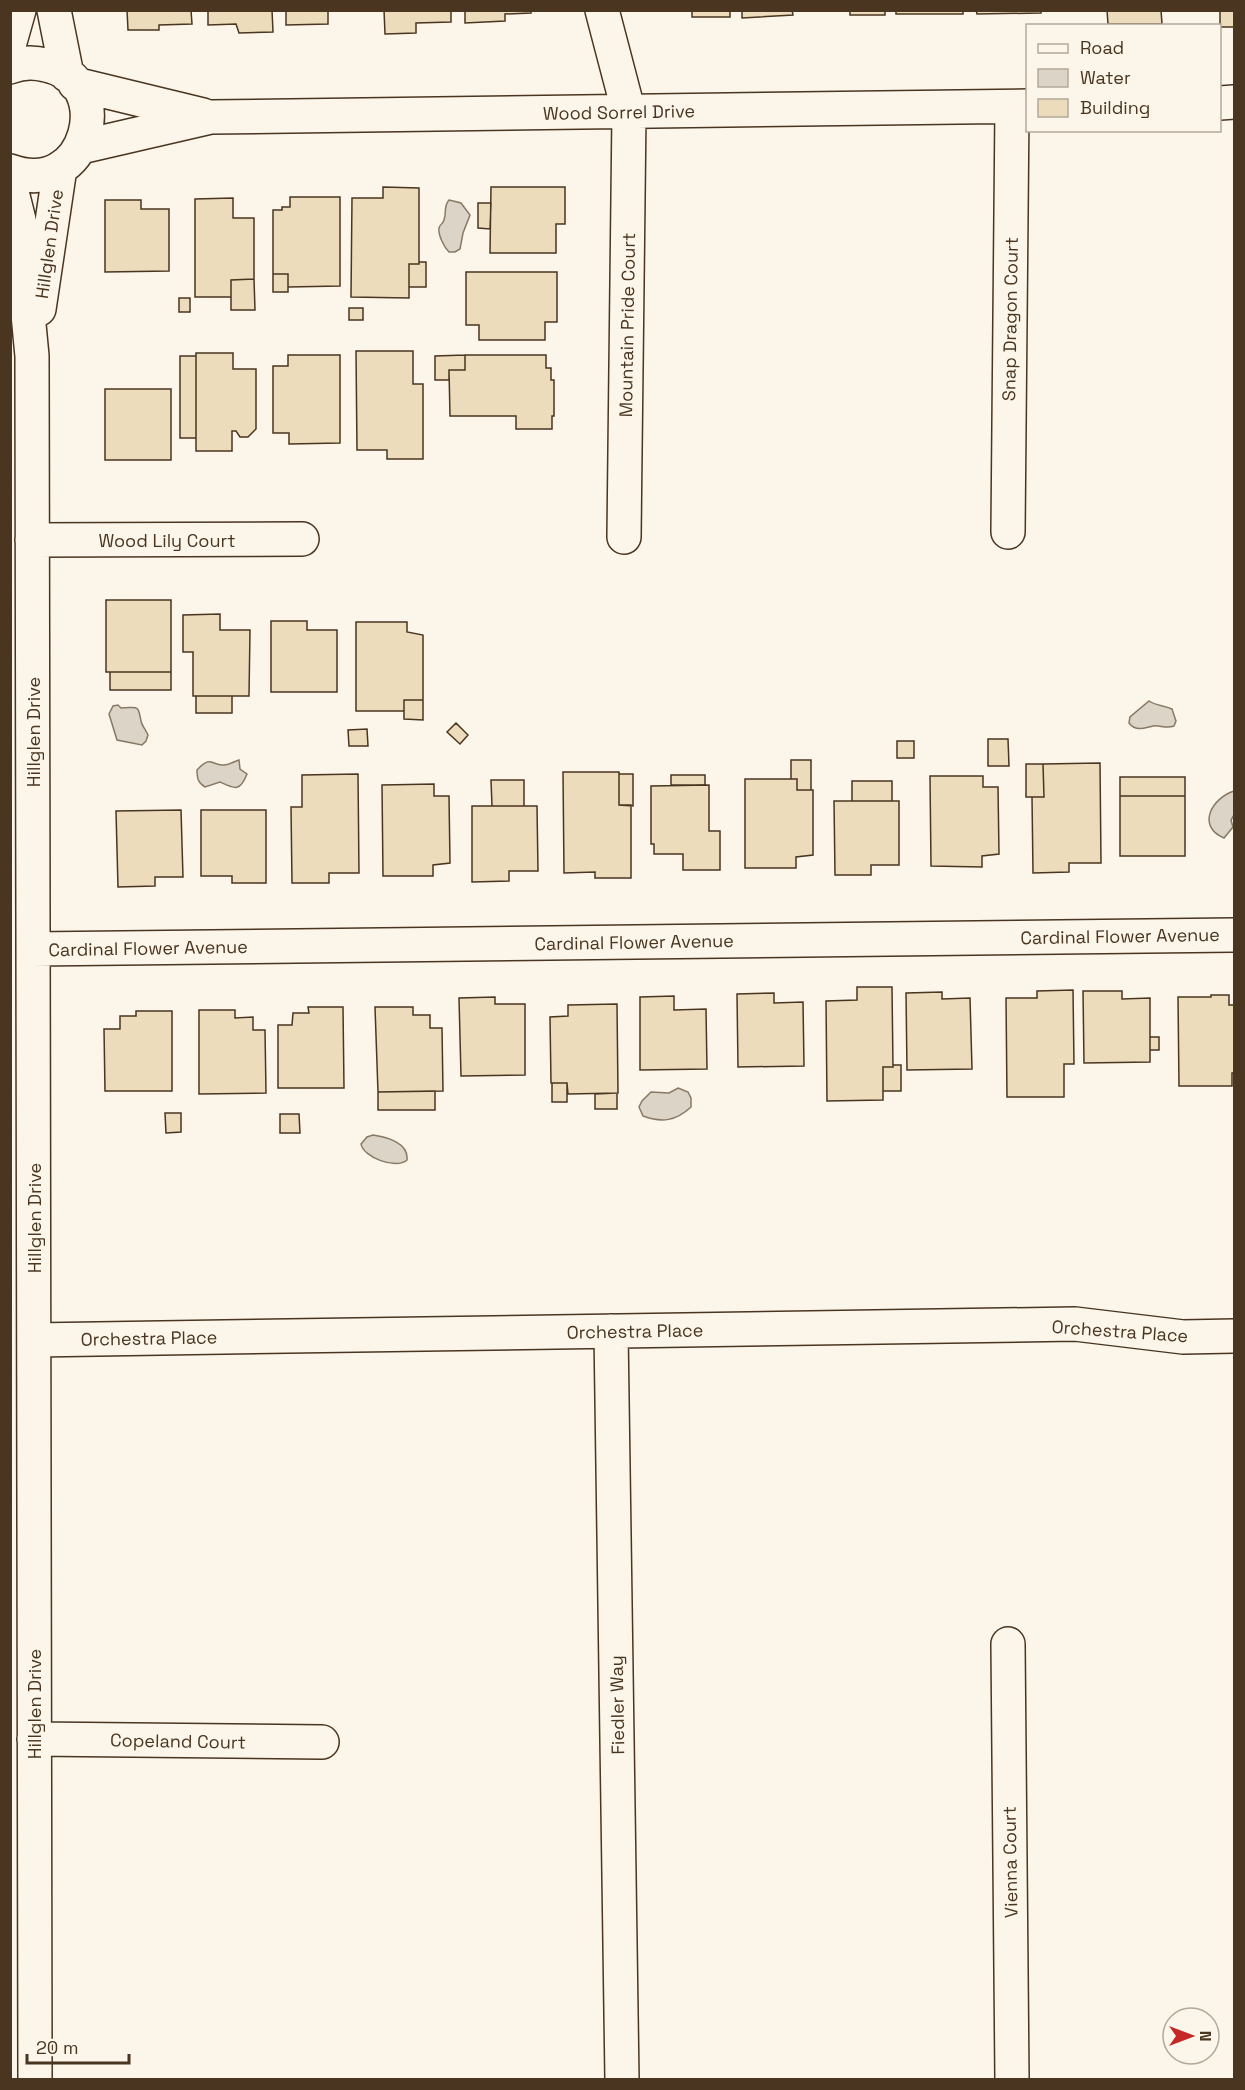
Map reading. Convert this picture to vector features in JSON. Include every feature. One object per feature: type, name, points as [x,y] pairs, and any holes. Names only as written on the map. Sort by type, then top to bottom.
[{"type":"street","points":[[10,42],[19,10]]},
{"type":"street","name":"Hillglen Drive","points":[[32,356],[71,158],[87,131],[88,114],[84,98],[71,79],[54,10]]},
{"type":"street","name":"Mountain Pride Court","points":[[602,10],[629,112],[624,537]]},
{"type":"street","points":[[10,67],[35,63],[52,66],[71,79]]},
{"type":"street","name":"Wood Sorrel Drive","points":[[71,79],[211,117]]},
{"type":"street","name":"Wood Sorrel Drive","points":[[71,158],[211,117],[1020,106]]},
{"type":"street","name":"Snap Dragon Court","points":[[1008,532],[1020,106]]},
{"type":"street","name":"Hillglen Drive","points":[[10,171],[22,175],[42,175],[71,158]]},
{"type":"street","name":"Hillglen Drive","points":[[10,184],[18,220],[32,356],[32,540],[22,745],[33,950],[22,1149],[34,1340],[34,1739],[23,1960],[35,2079]]},
{"type":"street","name":"Wood Lily Court","points":[[32,540],[302,539]]},
{"type":"street","name":"Cardinal Flower Avenue","points":[[33,950],[1234,935]]},
{"type":"street","name":"Orchestra Place","points":[[34,1340],[1074,1324],[1183,1337],[1234,1336]]},
{"type":"street","name":"Fiedler Way","points":[[611,1331],[622,2079]]},
{"type":"street","name":"Vienna Court","points":[[1008,1644],[1012,2079]]},
{"type":"street","name":"Copeland Court","points":[[34,1739],[322,1742]]},
{"type":"water","points":[[449,200],[461,203],[470,215],[460,249],[455,252],[447,250],[439,231]]},
{"type":"water","points":[[1149,701],[1172,709],[1176,721],[1174,726],[1153,726],[1140,729],[1134,728],[1129,723],[1130,717]]},
{"type":"water","points":[[118,705],[121,708],[138,709],[148,735],[142,745],[117,740],[109,714],[113,706]]},
{"type":"water","points":[[239,760],[240,769],[247,774],[239,786],[233,787],[220,782],[205,787],[199,782],[197,770],[206,763],[224,765]]},
{"type":"water","points":[[1234,791],[1234,815],[1231,820],[1233,827],[1224,838],[1215,833],[1211,827],[1210,813],[1219,800]]},
{"type":"water","points":[[678,1088],[688,1092],[691,1098],[691,1107],[685,1112],[674,1118],[663,1120],[643,1116],[639,1107],[651,1092],[669,1093]]},
{"type":"water","points":[[373,1135],[390,1139],[401,1145],[407,1154],[407,1160],[402,1163],[388,1163],[367,1153],[361,1144],[367,1137]]},
{"type":"building","points":[[127,10],[191,10],[192,24],[159,25],[159,30],[128,30]]},
{"type":"building","points":[[208,10],[272,10],[273,32],[239,33],[236,24],[208,25]]},
{"type":"building","points":[[286,10],[328,10],[328,24],[286,25]]},
{"type":"building","points":[[384,10],[451,10],[451,22],[416,23],[416,33],[385,34]]},
{"type":"building","points":[[465,10],[531,10],[531,13],[505,14],[505,21],[465,23]]},
{"type":"building","points":[[692,10],[730,10],[730,17],[692,17]]},
{"type":"building","points":[[742,10],[792,10],[793,15],[742,18]]},
{"type":"building","points":[[850,10],[885,10],[885,15],[850,15]]},
{"type":"building","points":[[896,10],[963,10],[963,14],[896,14]]},
{"type":"building","points":[[976,10],[1041,10],[1041,13],[977,14]]},
{"type":"building","points":[[1107,10],[1161,10],[1162,24],[1108,24]]},
{"type":"building","points":[[1220,10],[1234,10],[1234,27],[1221,27]]},
{"type":"building","points":[[383,187],[419,188],[419,264],[409,264],[409,298],[351,297],[352,198],[383,198]]},
{"type":"building","points":[[491,187],[565,187],[565,224],[556,224],[556,253],[490,253]]},
{"type":"building","points":[[290,197],[340,197],[340,286],[288,287],[288,274],[273,274],[273,210],[290,207]]},
{"type":"building","points":[[233,198],[233,218],[254,218],[254,279],[231,280],[231,297],[195,297],[195,199]]},
{"type":"building","points":[[105,200],[141,200],[141,209],[169,209],[169,271],[105,272]]},
{"type":"building","points":[[478,203],[491,203],[490,229],[478,228]]},
{"type":"building","points":[[419,262],[426,262],[426,287],[409,287],[409,264],[419,264]]},
{"type":"building","points":[[466,272],[557,272],[557,322],[545,322],[545,340],[479,340],[479,325],[466,325]]},
{"type":"building","points":[[273,274],[288,274],[288,292],[273,292]]},
{"type":"building","points":[[254,279],[255,310],[231,310],[231,280]]},
{"type":"building","points":[[179,298],[190,298],[190,312],[179,312]]},
{"type":"building","points":[[349,308],[363,308],[363,320],[349,320]]},
{"type":"building","points":[[356,351],[413,351],[413,384],[423,384],[423,459],[387,459],[387,450],[357,450]]},
{"type":"building","points":[[196,353],[233,353],[233,369],[256,369],[256,429],[248,437],[240,437],[236,431],[232,431],[232,451],[196,451]]},
{"type":"building","points":[[288,355],[340,355],[340,443],[289,444],[289,433],[273,433],[273,366],[288,366]]},
{"type":"building","points":[[465,355],[546,355],[546,368],[551,368],[551,380],[554,380],[552,429],[516,429],[516,416],[450,416],[449,370],[465,370]]},
{"type":"building","points":[[465,355],[465,370],[449,370],[449,380],[435,380],[435,356]]},
{"type":"building","points":[[180,356],[196,356],[196,438],[180,438]]},
{"type":"building","points":[[105,389],[171,389],[171,460],[105,460]]},
{"type":"building","points":[[106,600],[171,600],[171,672],[106,672]]},
{"type":"building","points":[[220,614],[220,630],[250,630],[249,696],[193,696],[193,652],[183,652],[183,615]]},
{"type":"building","points":[[271,621],[307,621],[307,630],[337,630],[337,692],[271,692]]},
{"type":"building","points":[[356,622],[407,622],[407,632],[423,635],[423,700],[404,700],[404,711],[356,711]]},
{"type":"building","points":[[110,672],[171,672],[171,690],[110,690]]},
{"type":"building","points":[[196,696],[232,696],[232,713],[196,713]]},
{"type":"building","points":[[404,700],[423,700],[423,720],[404,719]]},
{"type":"building","points":[[456,723],[468,735],[460,744],[447,732]]},
{"type":"building","points":[[367,729],[368,746],[349,746],[348,730]]},
{"type":"building","points":[[988,739],[1008,739],[1009,766],[988,766]]},
{"type":"building","points":[[897,741],[914,741],[914,758],[897,758]]},
{"type":"building","points":[[791,760],[811,760],[811,790],[797,790],[797,779],[791,779]]},
{"type":"building","points":[[1100,763],[1101,863],[1069,863],[1069,872],[1033,873],[1032,797],[1044,797],[1043,764]]},
{"type":"building","points":[[1026,764],[1043,764],[1044,797],[1026,797]]},
{"type":"building","points":[[563,772],[619,772],[619,805],[631,805],[631,878],[595,878],[595,872],[564,873]]},
{"type":"building","points":[[358,774],[359,873],[329,873],[329,883],[292,883],[291,807],[302,807],[302,775]]},
{"type":"building","points":[[619,774],[633,774],[633,806],[619,805]]},
{"type":"building","points":[[671,775],[705,775],[705,785],[671,785]]},
{"type":"building","points":[[930,776],[983,776],[983,787],[998,787],[999,854],[982,856],[982,867],[931,866]]},
{"type":"building","points":[[1120,777],[1185,777],[1185,796],[1120,796]]},
{"type":"building","points":[[745,779],[797,779],[797,790],[813,790],[813,855],[796,857],[796,868],[745,868]]},
{"type":"building","points":[[491,780],[524,780],[524,806],[492,806]]},
{"type":"building","points":[[852,781],[892,781],[892,801],[852,801]]},
{"type":"building","points":[[434,784],[434,796],[449,796],[450,863],[433,865],[433,876],[383,876],[382,785]]},
{"type":"building","points":[[709,785],[709,831],[720,831],[720,870],[683,870],[683,854],[654,854],[654,844],[651,844],[651,786]]},
{"type":"building","points":[[1120,796],[1185,796],[1185,856],[1120,856]]},
{"type":"building","points":[[834,801],[899,801],[899,865],[871,865],[871,875],[835,875]]},
{"type":"building","points":[[472,806],[537,806],[538,871],[509,871],[509,881],[472,882]]},
{"type":"building","points":[[181,810],[183,877],[155,877],[155,886],[118,887],[116,811]]},
{"type":"building","points":[[201,810],[266,810],[266,883],[232,883],[232,876],[201,876]]},
{"type":"building","points":[[857,987],[892,987],[893,1067],[883,1067],[883,1100],[827,1101],[826,1001],[857,1000]]},
{"type":"building","points":[[1073,990],[1074,1064],[1064,1064],[1064,1097],[1007,1097],[1006,998],[1037,998],[1037,991]]},
{"type":"building","points":[[1083,991],[1122,991],[1122,999],[1150,998],[1150,1062],[1084,1063]]},
{"type":"building","points":[[942,992],[942,999],[970,998],[972,1069],[907,1070],[906,993]]},
{"type":"building","points":[[774,993],[774,1003],[803,1002],[804,1066],[738,1067],[737,994]]},
{"type":"building","points":[[1211,995],[1229,995],[1229,1005],[1234,1005],[1232,1086],[1179,1086],[1178,997],[1211,997]]},
{"type":"building","points":[[674,996],[674,1010],[706,1009],[707,1069],[640,1070],[640,997]]},
{"type":"building","points":[[495,997],[495,1004],[525,1004],[525,1075],[461,1076],[459,998]]},
{"type":"building","points":[[617,1004],[618,1093],[568,1094],[567,1083],[551,1083],[550,1017],[568,1016],[568,1005]]},
{"type":"building","points":[[308,1007],[343,1007],[344,1088],[278,1088],[278,1025],[292,1025],[293,1013],[309,1013]]},
{"type":"building","points":[[375,1007],[413,1007],[413,1015],[430,1015],[430,1028],[442,1028],[443,1091],[378,1092]]},
{"type":"building","points":[[199,1010],[235,1010],[235,1018],[253,1017],[253,1030],[265,1030],[266,1093],[199,1094]]},
{"type":"building","points":[[136,1011],[172,1011],[172,1091],[105,1091],[104,1029],[120,1029],[120,1016],[136,1016]]},
{"type":"building","points":[[1150,1037],[1159,1037],[1159,1050],[1150,1050]]},
{"type":"building","points":[[893,1065],[901,1065],[901,1091],[883,1091],[883,1067],[893,1067]]},
{"type":"building","points":[[552,1083],[567,1083],[567,1102],[552,1102]]},
{"type":"building","points":[[435,1091],[435,1110],[378,1110],[378,1092]]},
{"type":"building","points":[[617,1093],[617,1109],[595,1109],[595,1094]]},
{"type":"building","points":[[165,1113],[181,1113],[181,1132],[166,1133]]},
{"type":"building","points":[[280,1114],[299,1114],[300,1133],[280,1133]]}]
